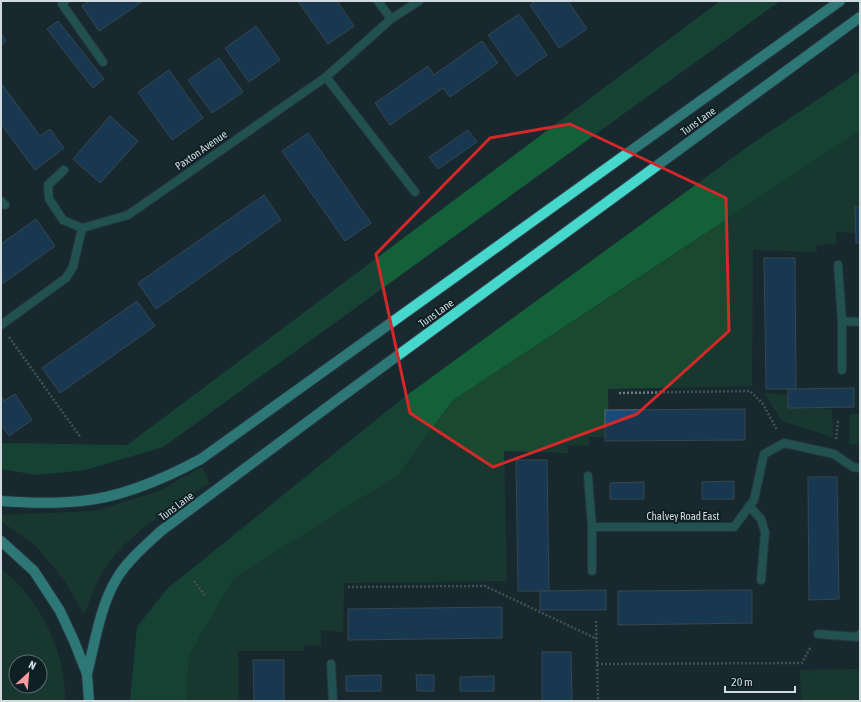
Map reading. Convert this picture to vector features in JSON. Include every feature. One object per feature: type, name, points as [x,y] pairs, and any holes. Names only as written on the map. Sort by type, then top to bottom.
[{"type":"main road","name":"Tuns Lane","points":[[1,501],[36,504],[82,501],[123,493],[164,478],[201,459],[840,1]]},
{"type":"main road","name":"Tuns Lane","points":[[86,674],[104,604],[117,577],[136,554],[162,531],[337,400],[860,17]]},
{"type":"main road","points":[[1,541],[34,571],[60,611],[74,641],[86,674],[89,701]]},
{"type":"street","points":[[65,1],[62,4],[103,62]]},
{"type":"street","points":[[378,1],[391,20]]},
{"type":"street","name":"Paxton Avenue","points":[[82,228],[128,215],[326,77],[391,20],[419,1]]},
{"type":"street","points":[[326,77],[415,192]]},
{"type":"street","points":[[3,328],[66,278],[73,266],[82,228],[63,220],[49,199],[48,185],[64,170]]},
{"type":"street","points":[[838,265],[842,321],[842,370]]},
{"type":"street","points":[[842,321],[860,322]]},
{"type":"street","points":[[784,443],[834,454],[853,467],[860,468]]},
{"type":"street","name":"Chalvey Road East","points":[[592,527],[734,527],[754,500],[764,454],[784,443]]},
{"type":"street","points":[[588,476],[592,527],[592,571]]},
{"type":"street","points":[[749,506],[760,519],[765,532],[761,580]]},
{"type":"street","points":[[818,634],[857,637],[860,634]]},
{"type":"street","points":[[331,664],[333,701]]},
{"type":"path","points":[[3,328],[81,438]]},
{"type":"path","points":[[619,393],[750,391],[763,404],[784,443]]},
{"type":"path","points":[[194,581],[206,597]]},
{"type":"path","points":[[348,588],[485,586],[597,639]]},
{"type":"path","points":[[596,621],[598,701]]},
{"type":"path","points":[[597,664],[802,663],[818,634]]},
{"type":"highlighted area","points":[[570,124],[726,198],[729,331],[637,414],[493,467],[410,413],[376,254],[490,138]]},
{"type":"green space","points":[[720,1],[780,1],[163,447],[85,470],[37,475],[1,469],[1,443],[127,445]]},
{"type":"green space","points":[[860,71],[860,131],[452,401],[398,475],[234,578],[189,655],[186,701],[130,701],[137,627],[167,589],[403,398],[753,143]]},
{"type":"green space","points":[[860,131],[859,233],[836,232],[836,244],[816,245],[817,252],[753,250],[752,386],[608,389],[609,437],[589,437],[589,446],[567,445],[568,453],[504,451],[507,581],[344,583],[343,632],[321,630],[321,646],[304,645],[303,651],[238,651],[239,701],[186,701],[189,655],[234,578],[398,475],[452,401]]},
{"type":"green space","points":[[764,393],[789,395],[790,407],[832,409],[833,437],[782,421]]},
{"type":"green space","points":[[850,414],[860,414],[860,444],[849,444]]},
{"type":"green space","points":[[202,467],[209,483],[157,518],[121,549],[102,573],[84,615],[65,581],[36,546],[1,521],[2,515],[95,511],[159,491]]},
{"type":"green space","points":[[1,569],[15,581],[27,595],[48,628],[56,646],[61,665],[65,701],[1,701]]},
{"type":"green space","points":[[860,669],[860,701],[801,701],[800,670]]},
{"type":"building","points":[[89,1],[143,1],[99,31],[82,6]]},
{"type":"building","points":[[298,1],[337,1],[354,26],[328,44]]},
{"type":"building","points":[[536,1],[568,1],[587,29],[559,48],[530,5]]},
{"type":"building","points":[[519,14],[547,55],[517,76],[488,35]]},
{"type":"building","points":[[58,21],[104,79],[93,88],[47,29]]},
{"type":"building","points":[[256,26],[280,60],[249,82],[225,48]]},
{"type":"building","points":[[1,33],[6,41],[1,45]]},
{"type":"building","points":[[482,41],[498,63],[450,97],[443,88],[390,125],[375,103],[428,66],[434,75]]},
{"type":"building","points":[[219,58],[243,92],[212,113],[188,80]]},
{"type":"building","points":[[169,70],[203,118],[172,140],[138,92]]},
{"type":"building","points":[[1,83],[40,136],[50,129],[64,148],[35,170],[1,124]]},
{"type":"building","points":[[110,116],[138,141],[100,183],[73,159]]},
{"type":"building","points":[[468,130],[477,142],[438,169],[429,157]]},
{"type":"building","points":[[308,133],[371,223],[345,241],[282,151]]},
{"type":"building","points":[[264,195],[281,220],[156,309],[138,283]]},
{"type":"building","points":[[855,207],[860,207],[860,243],[856,243]]},
{"type":"building","points":[[36,219],[55,246],[2,284],[1,244]]},
{"type":"building","points":[[764,258],[795,258],[796,389],[766,389]]},
{"type":"building","points":[[137,301],[155,326],[60,393],[42,368]]},
{"type":"building","points":[[854,388],[854,407],[788,408],[788,389]]},
{"type":"building","points":[[15,394],[32,420],[9,436],[1,424],[1,396],[4,401]]},
{"type":"building","points":[[745,409],[745,440],[605,441],[605,410]]},
{"type":"building","points":[[516,460],[547,460],[549,591],[518,591]]},
{"type":"building","points":[[808,477],[837,477],[839,599],[809,600]]},
{"type":"building","points":[[734,481],[734,499],[702,499],[702,482]]},
{"type":"building","points":[[644,482],[644,499],[610,499],[610,483]]},
{"type":"building","points":[[606,590],[606,610],[540,610],[540,591]]},
{"type":"building","points":[[752,590],[752,623],[618,625],[618,591]]},
{"type":"building","points":[[502,607],[502,638],[348,640],[348,609]]},
{"type":"building","points":[[542,652],[571,652],[572,701],[542,701]]},
{"type":"building","points":[[253,660],[284,660],[284,701],[254,701]]},
{"type":"building","points":[[381,675],[381,691],[346,691],[346,676]]},
{"type":"building","points":[[416,675],[434,675],[434,691],[417,691]]},
{"type":"building","points":[[494,676],[494,691],[460,691],[460,677]]}]
